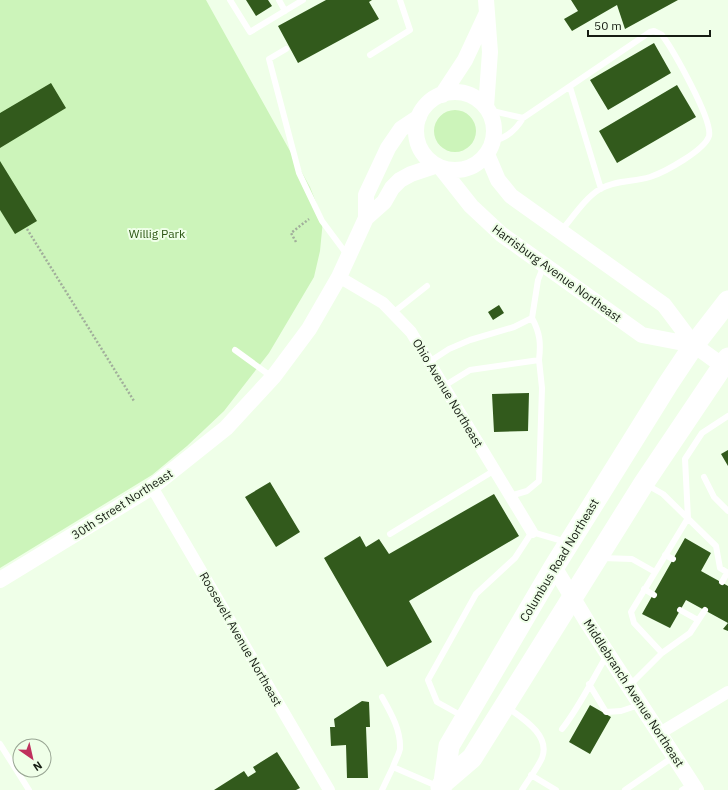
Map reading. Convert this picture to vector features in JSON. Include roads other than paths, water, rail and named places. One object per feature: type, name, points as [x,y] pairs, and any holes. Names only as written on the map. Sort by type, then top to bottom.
[{"type":"highway","name":"Columbus Road Northeast","points":[[441,786],[449,746],[554,567],[694,345],[728,301]]},
{"type":"highway","points":[[441,786],[472,758],[504,704],[644,483],[725,362]]},
{"type":"street","points":[[442,95],[465,60],[486,7]]},
{"type":"street","points":[[486,7],[490,52],[487,109]]},
{"type":"street","points":[[454,92],[466,94],[477,99],[487,109],[494,125],[490,147],[478,163],[467,169],[454,170],[438,167],[423,154],[418,144],[416,128],[419,117],[428,103],[442,95],[454,92]]},
{"type":"street","name":"30th Street Northeast","points":[[0,580],[152,488],[226,428],[272,377],[309,329],[349,258],[366,218],[366,195],[388,148],[401,129],[419,117]]},
{"type":"street","name":"Harrisburg Avenue Northeast","points":[[490,147],[496,177],[503,188],[516,200],[560,232],[664,304],[694,345]]},
{"type":"street","name":"30th Street Northeast","points":[[366,218],[384,202],[392,188],[400,180],[411,174],[438,167]]},
{"type":"street","name":"Harrisburg Avenue Northeast","points":[[438,167],[486,220],[544,265],[642,335],[694,345],[725,362]]},
{"type":"street","name":"Ohio Avenue Northeast","points":[[339,277],[373,296],[394,312],[411,332],[532,532]]},
{"type":"street","name":"Roosevelt Avenue Northeast","points":[[152,488],[330,790]]},
{"type":"street","points":[[554,567],[572,597]]},
{"type":"street","name":"Middlebranch Avenue Northeast","points":[[572,597],[660,733],[674,756],[690,788]]},
{"type":"street","points":[[660,733],[728,692]]},
{"type":"lane","points":[[230,0],[250,32],[303,0]]},
{"type":"lane","points":[[279,0],[285,11]]},
{"type":"lane","points":[[370,54],[410,30],[400,0]]},
{"type":"lane","points":[[490,147],[518,128],[523,118],[650,32],[654,31],[662,35],[701,105],[707,120],[708,137],[704,144],[696,151],[651,176],[614,184],[601,189],[591,196],[560,232]]},
{"type":"lane","points":[[286,49],[269,59],[299,173],[317,212],[349,258]]},
{"type":"lane","points":[[570,87],[601,189]]},
{"type":"lane","points":[[487,109],[523,118]]},
{"type":"lane","points":[[510,496],[527,491],[539,481],[542,388],[539,360],[541,343],[539,330],[532,318],[538,280],[544,265]]},
{"type":"lane","points":[[394,312],[427,286]]},
{"type":"lane","points":[[429,362],[456,346],[514,327],[532,318]]},
{"type":"lane","points":[[235,350],[272,377]]},
{"type":"lane","points":[[444,386],[470,370],[539,360]]},
{"type":"lane","points":[[662,653],[634,623],[630,612],[688,518],[685,459],[702,433],[728,416]]},
{"type":"lane","points":[[390,534],[495,470]]},
{"type":"lane","points":[[704,477],[714,497],[728,511]]},
{"type":"lane","points":[[644,483],[664,494],[716,546],[720,568],[728,573],[722,582]]},
{"type":"lane","points":[[465,718],[437,702],[428,680],[476,594],[515,558],[532,532],[569,542]]},
{"type":"lane","points":[[665,555],[673,559]]},
{"type":"lane","points":[[597,558],[632,559],[655,572]]},
{"type":"lane","points":[[644,589],[654,595]]},
{"type":"lane","points":[[680,610],[698,620]]},
{"type":"lane","points":[[629,686],[662,653],[690,632],[705,610]]},
{"type":"lane","points":[[562,729],[581,703],[589,684],[608,654]]},
{"type":"lane","points":[[589,684],[606,712],[621,711],[641,704]]},
{"type":"lane","points":[[382,697],[394,718],[399,737],[400,750],[382,790]]},
{"type":"lane","points":[[504,704],[535,729],[542,741],[544,749],[542,758],[522,790]]},
{"type":"lane","points":[[0,744],[29,790]]},
{"type":"lane","points":[[625,790],[674,756]]},
{"type":"lane","points":[[393,767],[441,786]]},
{"type":"lane","points":[[531,775],[556,790]]},
{"type":"park label","name":"Willig Park","points":[[157,233]]}]
